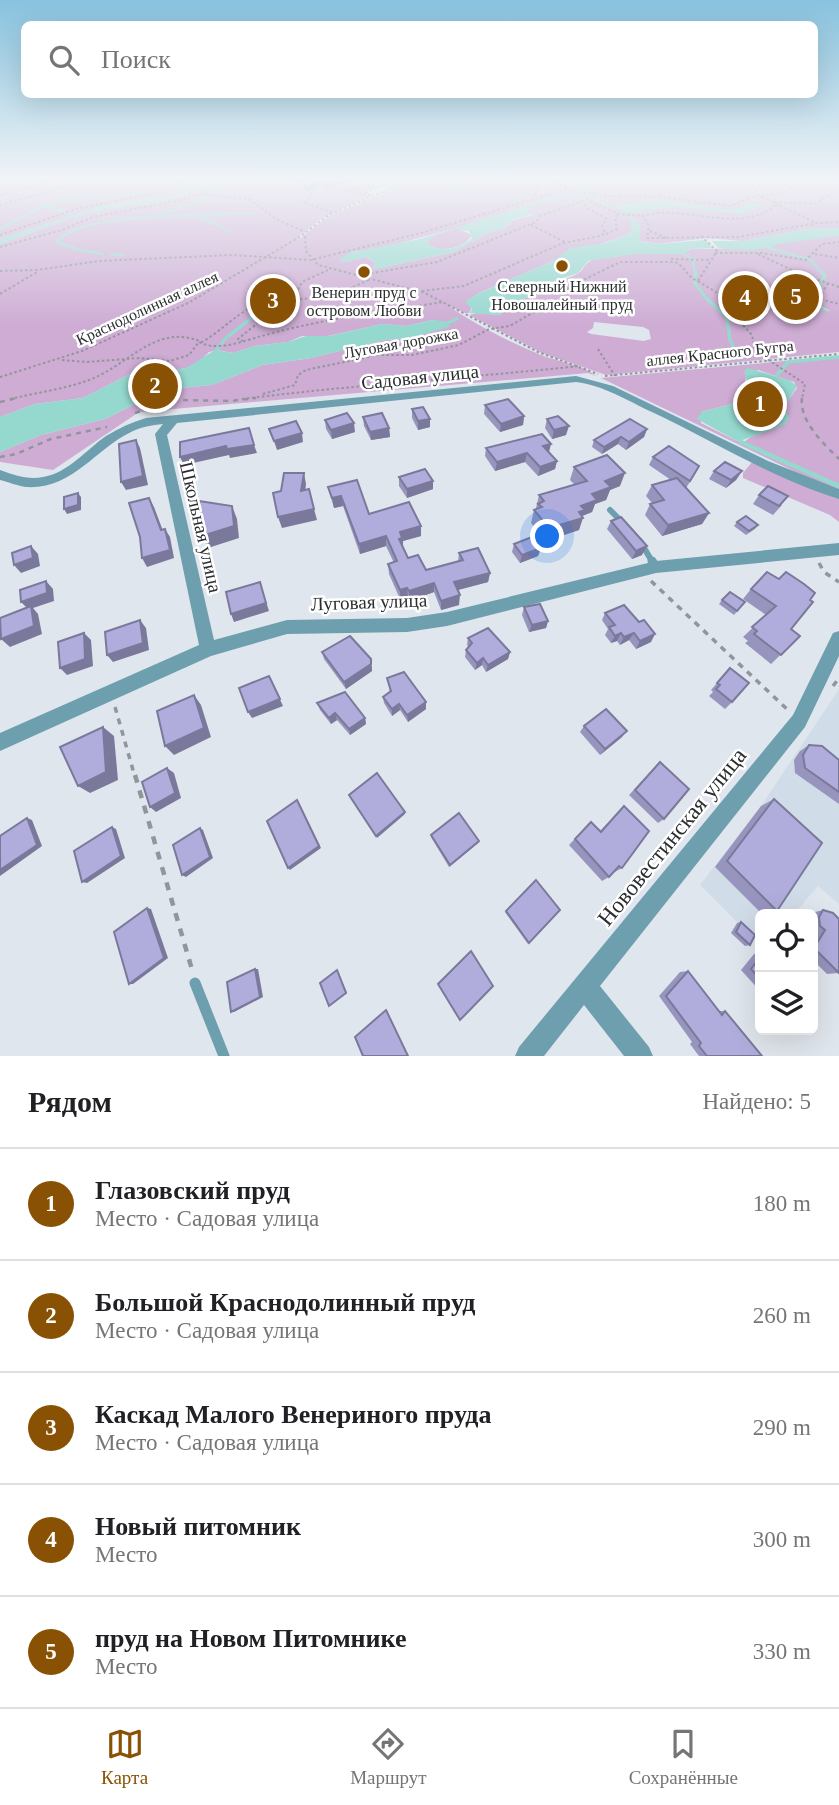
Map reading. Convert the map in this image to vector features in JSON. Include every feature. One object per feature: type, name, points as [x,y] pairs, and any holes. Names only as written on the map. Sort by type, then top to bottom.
[{"type":"street","name":"Садовая улица","points":[[0,475],[26,483],[56,478],[77,469],[124,429],[146,422],[583,379],[596,382],[667,414],[791,476],[839,494]]},
{"type":"street","name":"Школьная улица","points":[[175,418],[161,434],[208,649]]},
{"type":"street","name":"Луговая улица","points":[[0,741],[208,649],[287,626],[407,625],[447,619],[656,567],[839,549]]},
{"type":"street","name":"Нововестинская улица","points":[[527,1056],[799,720],[839,638]]},
{"type":"street","points":[[585,987],[640,1056]]},
{"type":"lane","points":[[610,509],[641,541],[656,567]]},
{"type":"lane","points":[[195,983],[224,1056]]},
{"type":"path","points":[[0,235],[23,227]]},
{"type":"path","points":[[0,247],[68,227]]},
{"type":"path","points":[[294,227],[306,233],[303,243],[311,260],[329,269],[419,291],[489,328]]},
{"type":"path","name":"Краснодолинная аллея","points":[[0,377],[61,360],[188,303],[314,227]]},
{"type":"path","points":[[0,271],[43,270],[99,261],[232,255],[311,260],[439,227]]},
{"type":"path","points":[[358,275],[437,262],[524,227]]},
{"type":"path","points":[[535,227],[565,242]]},
{"type":"path","points":[[602,227],[603,235]]},
{"type":"path","points":[[419,291],[464,286],[565,242],[603,235],[617,227]]},
{"type":"path","points":[[648,227],[649,239],[738,237],[793,227]]},
{"type":"path","points":[[650,231],[668,238]]},
{"type":"path","points":[[698,281],[717,250],[701,236]]},
{"type":"path","points":[[715,253],[756,253],[805,260],[822,244],[839,242]]},
{"type":"path","points":[[756,253],[798,273],[839,287]]},
{"type":"path","points":[[814,254],[839,258]]},
{"type":"path","name":"Луговая дорожка","points":[[261,396],[269,391],[295,385],[298,375],[306,370],[373,356],[412,355],[472,340],[489,328],[510,326],[539,309],[558,305],[569,287],[611,265],[631,260],[678,263],[692,279],[727,299],[740,322],[752,335],[755,351],[768,360]]},
{"type":"path","points":[[658,261],[710,260]]},
{"type":"path","points":[[247,341],[240,341],[239,337],[295,296],[302,282],[329,269]]},
{"type":"path","points":[[0,294],[21,279],[43,270]]},
{"type":"path","points":[[61,360],[87,362],[139,358],[170,361],[182,359],[200,342],[213,336],[250,307],[272,300],[336,295],[372,278]]},
{"type":"path","points":[[828,283],[819,299],[839,304]]},
{"type":"path","points":[[0,402],[76,384],[166,338],[188,336],[206,346],[226,345],[295,326],[443,302]]},
{"type":"path","name":"аллея Красного Бугра","points":[[489,328],[538,352],[604,377],[839,354]]},
{"type":"path","points":[[598,349],[615,376]]},
{"type":"path","points":[[768,360],[805,384],[801,402],[809,423],[839,459]]},
{"type":"path","points":[[810,551],[824,572],[839,582]]},
{"type":"path","points":[[639,570],[799,720]]},
{"type":"path","points":[[112,696],[195,983]]},
{"type":"shaded area","points":[[0,227],[36,227],[0,239]]},
{"type":"shaded area","points":[[36,227],[46,227],[0,244],[0,239]]},
{"type":"shaded area","points":[[47,227],[310,227],[297,238],[299,239],[314,227],[459,227],[457,228],[472,235],[457,247],[444,249],[427,243],[433,236],[449,230],[381,248],[352,252],[343,262],[367,257],[376,263],[372,268],[375,269],[454,252],[485,234],[506,227],[632,227],[631,232],[624,236],[555,260],[479,293],[469,313],[449,306],[506,339],[596,376],[588,373],[139,412],[53,470],[0,462],[0,452],[41,435],[105,419],[147,398],[179,388],[212,385],[262,365],[311,358],[385,340],[410,338],[450,326],[433,320],[406,326],[382,324],[328,336],[302,336],[288,342],[255,346],[233,353],[217,350],[209,352],[200,361],[186,368],[164,372],[136,371],[83,398],[35,404],[0,417],[0,244]]},
{"type":"shaded area","points":[[458,227],[506,227],[485,234],[454,252],[375,269],[372,268],[376,263],[368,257],[343,262],[338,260],[349,253],[420,239]],"holes":[[[456,229],[469,231],[472,238],[456,247],[444,249],[427,243],[433,236]]]},
{"type":"shaded area","name":"Северный Нижний Новошалейный пруд","points":[[633,227],[641,227],[639,240],[642,242],[661,244],[705,240],[713,248],[689,249],[683,254],[632,254],[588,261],[578,273],[560,279],[545,293],[527,297],[499,315],[470,313],[472,309],[465,302],[475,295],[553,261],[571,248],[606,243],[631,232]]},
{"type":"shaded area","points":[[634,227],[839,227],[807,229],[743,241],[706,238],[659,244],[640,241]]},
{"type":"shaded area","points":[[839,228],[839,236],[776,244],[756,250],[718,248],[712,241],[743,241],[807,229]]},
{"type":"shaded area","points":[[839,236],[839,352],[606,375],[542,353],[469,315],[499,315],[536,293],[579,273],[594,259],[640,253],[669,254],[691,249],[769,248],[776,244]],"holes":[[[818,282],[822,287],[813,293],[812,301],[830,311],[794,306],[781,299]],[[594,322],[643,327],[649,330],[651,339],[644,341],[591,334],[587,332],[593,328]]]},
{"type":"shaded area","points":[[821,282],[823,287],[813,293],[812,301],[830,312],[790,305],[781,298],[784,291]]},
{"type":"shaded area","points":[[433,320],[449,322],[449,327],[410,338],[385,340],[311,358],[262,365],[212,385],[179,388],[147,398],[105,419],[41,435],[0,452],[0,417],[35,404],[83,398],[136,371],[164,372],[186,368],[215,350],[233,353],[306,336],[329,336],[382,324],[406,326]]},
{"type":"shaded area","points":[[839,356],[839,489],[804,476],[601,378]],"holes":[[[758,370],[794,382],[797,388],[785,405],[785,412],[744,442],[701,423],[701,412],[743,401],[746,375]]]},
{"type":"shaded area","points":[[748,368],[789,380],[797,386],[784,408],[789,417],[787,423],[737,441],[697,419],[701,412],[743,401],[747,381],[744,371]]},
{"type":"shaded area","points":[[753,461],[839,497],[839,522],[830,515],[743,478],[743,473]]},
{"type":"shaded area","points":[[839,689],[839,904],[818,886],[798,909],[755,909],[755,940],[700,885],[761,806]]},
{"type":"building","points":[[508,399],[524,416],[501,424],[485,405]]},
{"type":"building","points":[[423,407],[430,419],[418,421],[412,409]]},
{"type":"building","points":[[347,413],[354,423],[331,430],[325,420]]},
{"type":"building","points":[[382,413],[389,428],[370,432],[363,417]]},
{"type":"building","points":[[558,416],[569,426],[554,430],[547,419]]},
{"type":"building","points":[[630,419],[647,429],[629,442],[621,437],[604,447],[594,440]]},
{"type":"building","points":[[296,421],[302,433],[274,441],[269,429]]},
{"type":"building","points":[[249,428],[254,445],[227,449],[226,446],[180,457],[180,442]]},
{"type":"building","points":[[542,434],[551,444],[543,446],[557,461],[540,467],[527,453],[497,462],[486,448]]},
{"type":"building","points":[[136,440],[143,476],[121,482],[119,444]]},
{"type":"building","points":[[669,446],[699,466],[690,481],[653,457]]},
{"type":"building","points":[[607,455],[625,473],[605,481],[611,487],[592,494],[597,500],[581,506],[585,510],[579,512],[583,518],[549,528],[534,510],[542,507],[538,504],[544,501],[539,495],[587,481],[574,467]]},
{"type":"building","points":[[725,462],[742,471],[731,480],[714,471]]},
{"type":"building","points":[[425,469],[433,481],[407,489],[399,477]]},
{"type":"building","points":[[284,473],[304,473],[301,491],[309,489],[314,509],[278,517],[273,493],[281,491]]},
{"type":"building","points":[[677,478],[709,513],[668,525],[650,504],[664,500],[652,485]]},
{"type":"building","points":[[357,480],[369,514],[409,502],[421,526],[400,532],[402,538],[399,539],[408,558],[418,555],[426,570],[463,560],[459,553],[478,548],[490,573],[454,582],[460,595],[441,601],[434,583],[409,591],[407,588],[400,590],[388,564],[397,561],[386,536],[359,544],[341,496],[332,498],[328,487]]},
{"type":"building","points":[[768,486],[788,496],[779,506],[759,495]]},
{"type":"building","points":[[78,493],[78,505],[64,509],[64,497]]},
{"type":"building","points":[[149,498],[161,530],[165,529],[170,550],[142,558],[140,537],[129,503]]},
{"type":"building","points":[[199,501],[232,506],[234,526],[202,536]]},
{"type":"building","points":[[746,516],[758,525],[749,531],[737,522]]},
{"type":"building","points":[[621,517],[647,546],[636,551],[611,521]]},
{"type":"building","points":[[532,537],[541,548],[522,555],[514,544]]},
{"type":"building","points":[[31,546],[33,558],[14,565],[12,553]]},
{"type":"building","points":[[767,572],[779,579],[786,572],[815,593],[810,600],[813,602],[791,629],[800,636],[781,655],[754,634],[757,631],[752,627],[776,606],[751,589]]},
{"type":"building","points":[[46,581],[47,593],[21,602],[20,590]]},
{"type":"building","points":[[260,582],[266,603],[231,614],[226,592]]},
{"type":"building","points":[[730,592],[745,602],[737,611],[722,600]]},
{"type":"building","points":[[540,604],[548,621],[532,625],[524,607]]},
{"type":"building","points":[[624,605],[639,622],[644,620],[655,634],[640,641],[634,633],[624,637],[621,633],[615,636],[609,627],[615,625],[605,613]]},
{"type":"building","points":[[31,606],[34,626],[1,639],[0,618]]},
{"type":"building","points":[[140,620],[143,643],[107,655],[105,632]]},
{"type":"building","points":[[488,628],[510,652],[488,665],[483,658],[477,663],[466,650],[472,643],[468,638]]},
{"type":"building","points":[[84,633],[85,659],[60,668],[58,642]]},
{"type":"building","points":[[350,636],[371,659],[371,664],[344,682],[322,652]]},
{"type":"building","points":[[730,668],[749,683],[732,702],[716,689],[720,685],[717,683]]},
{"type":"building","points":[[404,672],[426,702],[407,715],[399,704],[392,709],[383,697],[391,691],[387,678]]},
{"type":"building","points":[[269,676],[280,699],[248,712],[239,688]]},
{"type":"building","points":[[345,692],[365,718],[349,729],[335,713],[329,718],[317,703]]},
{"type":"building","points":[[194,695],[204,728],[165,746],[157,711]]},
{"type":"building","points":[[606,709],[627,731],[605,749],[584,726]]},
{"type":"building","points":[[103,727],[106,772],[78,786],[60,747]]},
{"type":"building","points":[[809,745],[822,746],[839,760],[839,792],[805,768],[803,755]]},
{"type":"building","points":[[660,762],[689,789],[664,819],[635,790]]},
{"type":"building","points":[[167,768],[175,793],[150,807],[142,782]]},
{"type":"building","points":[[377,773],[405,812],[376,836],[349,795]]},
{"type":"building","points":[[774,799],[822,843],[778,909],[775,909],[727,861]]},
{"type":"building","points":[[297,800],[319,846],[288,868],[267,821]]},
{"type":"building","points":[[624,806],[649,831],[622,868],[619,866],[609,877],[575,839],[591,822],[601,832]]},
{"type":"building","points":[[459,813],[479,841],[450,865],[431,835]]},
{"type":"building","points":[[27,818],[37,845],[0,870],[0,836]]},
{"type":"building","points":[[112,827],[121,856],[82,882],[74,851]]},
{"type":"building","points":[[200,828],[210,857],[182,875],[173,845]]},
{"type":"building","points":[[536,880],[560,910],[529,943],[506,911]]},
{"type":"building","points":[[147,908],[164,958],[129,984],[114,932]]},
{"type":"building","points":[[823,910],[833,913],[839,919],[839,973],[818,952],[818,941],[825,930],[820,926],[819,917]]},
{"type":"building","points":[[741,922],[755,935],[750,945],[736,932]]},
{"type":"building","points":[[471,951],[493,986],[460,1020],[438,984]]},
{"type":"building","points":[[255,969],[260,997],[231,1012],[227,982]]},
{"type":"building","points":[[337,970],[346,993],[329,1006],[320,983]]},
{"type":"building","points":[[688,971],[722,1015],[725,1011],[762,1056],[707,1056],[699,1046],[701,1043],[666,996]]},
{"type":"building","points":[[386,1010],[408,1056],[363,1056],[355,1037]]},
{"type":"waterway","points":[[84,227],[70,232],[57,242],[79,250],[103,254]]},
{"type":"waterway","points":[[769,248],[811,260],[824,275]]},
{"type":"waterway","points":[[683,254],[693,259],[695,275]]},
{"type":"waterway","points":[[111,255],[124,255]]},
{"type":"waterway","points":[[695,279],[696,273]]},
{"type":"waterway","points":[[821,282],[825,276],[823,273]]},
{"type":"waterway","points":[[694,282],[706,298],[727,317],[730,340],[739,358]]},
{"type":"waterway","points":[[213,354],[226,338],[267,306]]},
{"type":"waterway","points":[[445,324],[457,319]]},
{"type":"waterway","points":[[777,375],[788,362],[839,357]]},
{"type":"waterway","points":[[741,442],[839,486]]},
{"type":"place","name":"Северный Нижний Новошалейный пруд","points":[[562,266]]},
{"type":"place","name":"Венерин пруд с островом Любви","points":[[364,272]]},
{"type":"place","name":"пруд на Новом Питомнике","points":[[796,297]]},
{"type":"place","name":"Новый питомник","points":[[745,298]]},
{"type":"place","name":"Каскад Малого Венериного пруда","points":[[273,301]]},
{"type":"place","name":"Большой Краснодолинный пруд","points":[[155,386]]},
{"type":"place","name":"Глазовский пруд","points":[[760,404]]}]
